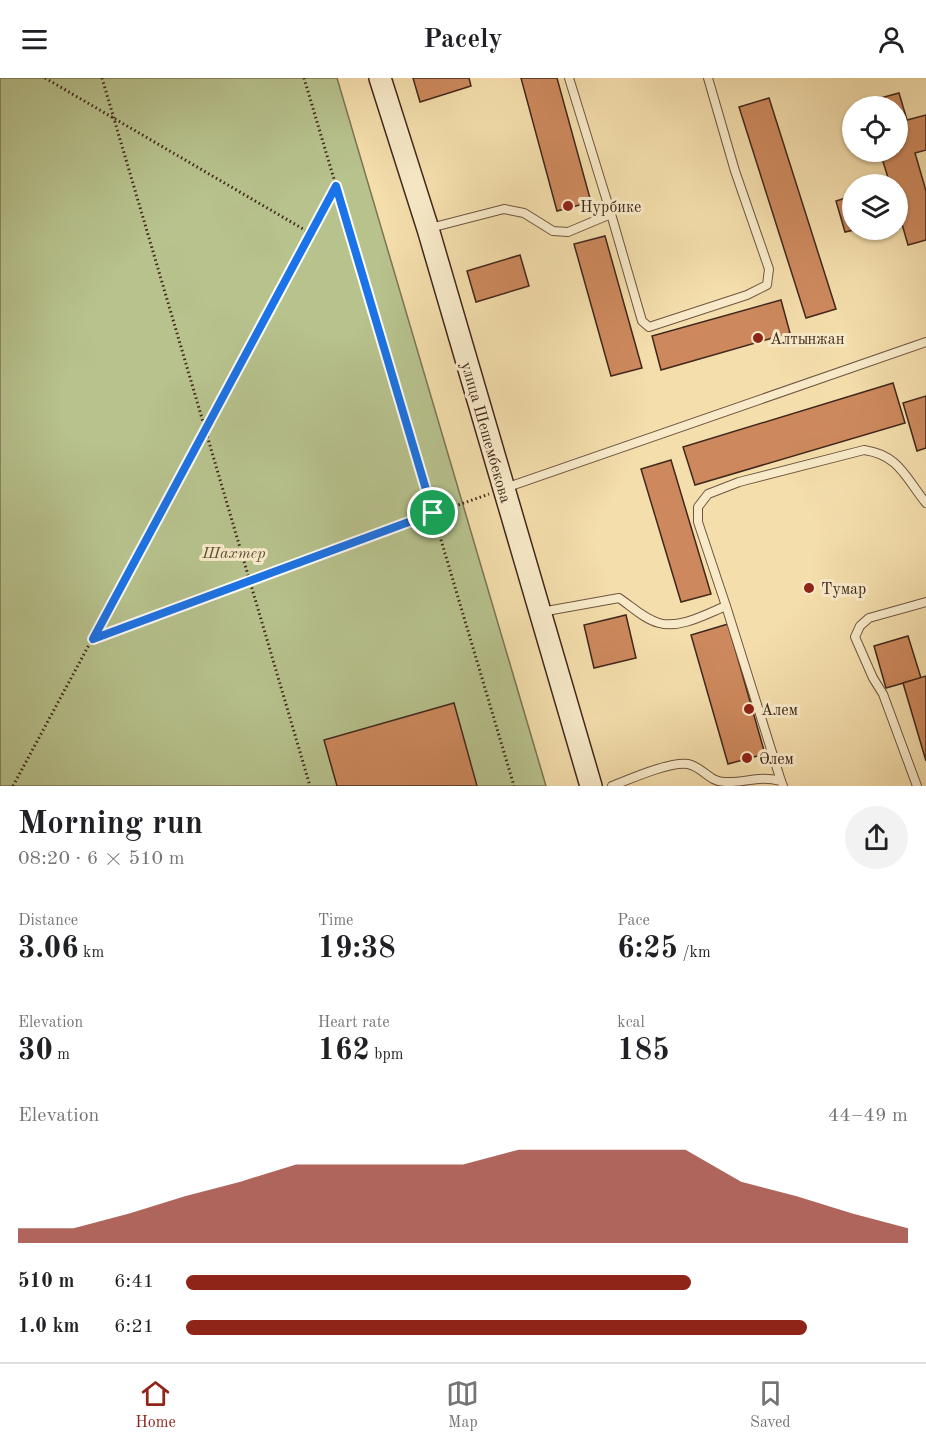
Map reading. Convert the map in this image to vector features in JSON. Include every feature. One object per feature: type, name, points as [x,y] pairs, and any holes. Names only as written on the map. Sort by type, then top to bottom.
[{"type":"street","name":"улица Шешембекова","points":[[380,78],[428,229],[591,786]]},
{"type":"lane","points":[[569,78],[642,321],[649,327],[747,296],[767,285],[769,269],[735,171],[708,78]]},
{"type":"lane","points":[[428,229],[504,209],[524,213],[553,231],[568,232],[611,214]]},
{"type":"lane","points":[[503,489],[926,342]]},
{"type":"lane","points":[[782,783],[698,522],[698,507],[708,494],[740,482],[864,450],[880,452],[898,465],[926,503]]},
{"type":"lane","points":[[539,612],[619,598],[644,616],[659,623],[679,624],[726,606]]},
{"type":"lane","points":[[917,786],[883,694],[873,678],[855,637],[860,626],[869,618],[926,602]]},
{"type":"lane","points":[[612,786],[664,767],[687,763],[698,767],[712,780],[726,782],[765,777],[782,783]]},
{"type":"path","points":[[45,78],[310,234]]},
{"type":"path","points":[[102,78],[310,786]]},
{"type":"path","points":[[304,78],[514,786]]},
{"type":"path","points":[[14,786],[336,186]]},
{"type":"path","points":[[93,639],[249,580],[503,489]]},
{"type":"green space","name":"Шахтер","points":[[0,78],[337,78],[546,786],[0,786]]},
{"type":"building","points":[[413,78],[469,78],[471,86],[420,102]]},
{"type":"building","points":[[521,78],[557,78],[591,202],[557,211]]},
{"type":"building","points":[[769,98],[836,309],[806,318],[739,107]]},
{"type":"building","points":[[926,115],[926,150],[915,153],[926,191],[926,240],[908,245],[907,240],[908,174],[887,174],[883,162],[908,162],[908,120]]},
{"type":"building","points":[[842,199],[842,222],[836,201]]},
{"type":"building","points":[[605,236],[642,368],[611,376],[574,244]]},
{"type":"building","points":[[520,255],[529,286],[476,302],[467,271]]},
{"type":"building","points":[[781,300],[790,333],[661,370],[652,336]]},
{"type":"building","points":[[893,383],[905,423],[695,485],[683,447]]},
{"type":"building","points":[[926,396],[926,448],[917,451],[903,403]]},
{"type":"building","points":[[671,460],[711,594],[681,602],[641,469]]},
{"type":"building","points":[[626,615],[636,658],[594,668],[584,625]]},
{"type":"building","points":[[728,624],[765,754],[728,764],[691,635]]},
{"type":"building","points":[[908,636],[921,678],[886,688],[874,646]]},
{"type":"building","points":[[926,676],[926,761],[903,683]]},
{"type":"building","points":[[454,703],[477,786],[337,786],[324,740]]},
{"type":"place","name":"Нурбике","points":[[568,206]]},
{"type":"place","name":"Алтынжан","points":[[758,338]]},
{"type":"place","name":"Тумар","points":[[809,588]]},
{"type":"place","name":"Алем","points":[[749,709]]},
{"type":"place","name":"Әлем","points":[[747,758]]},
{"type":"route","points":[[336,186],[433,513],[249,580],[93,639],[336,186]]}]
